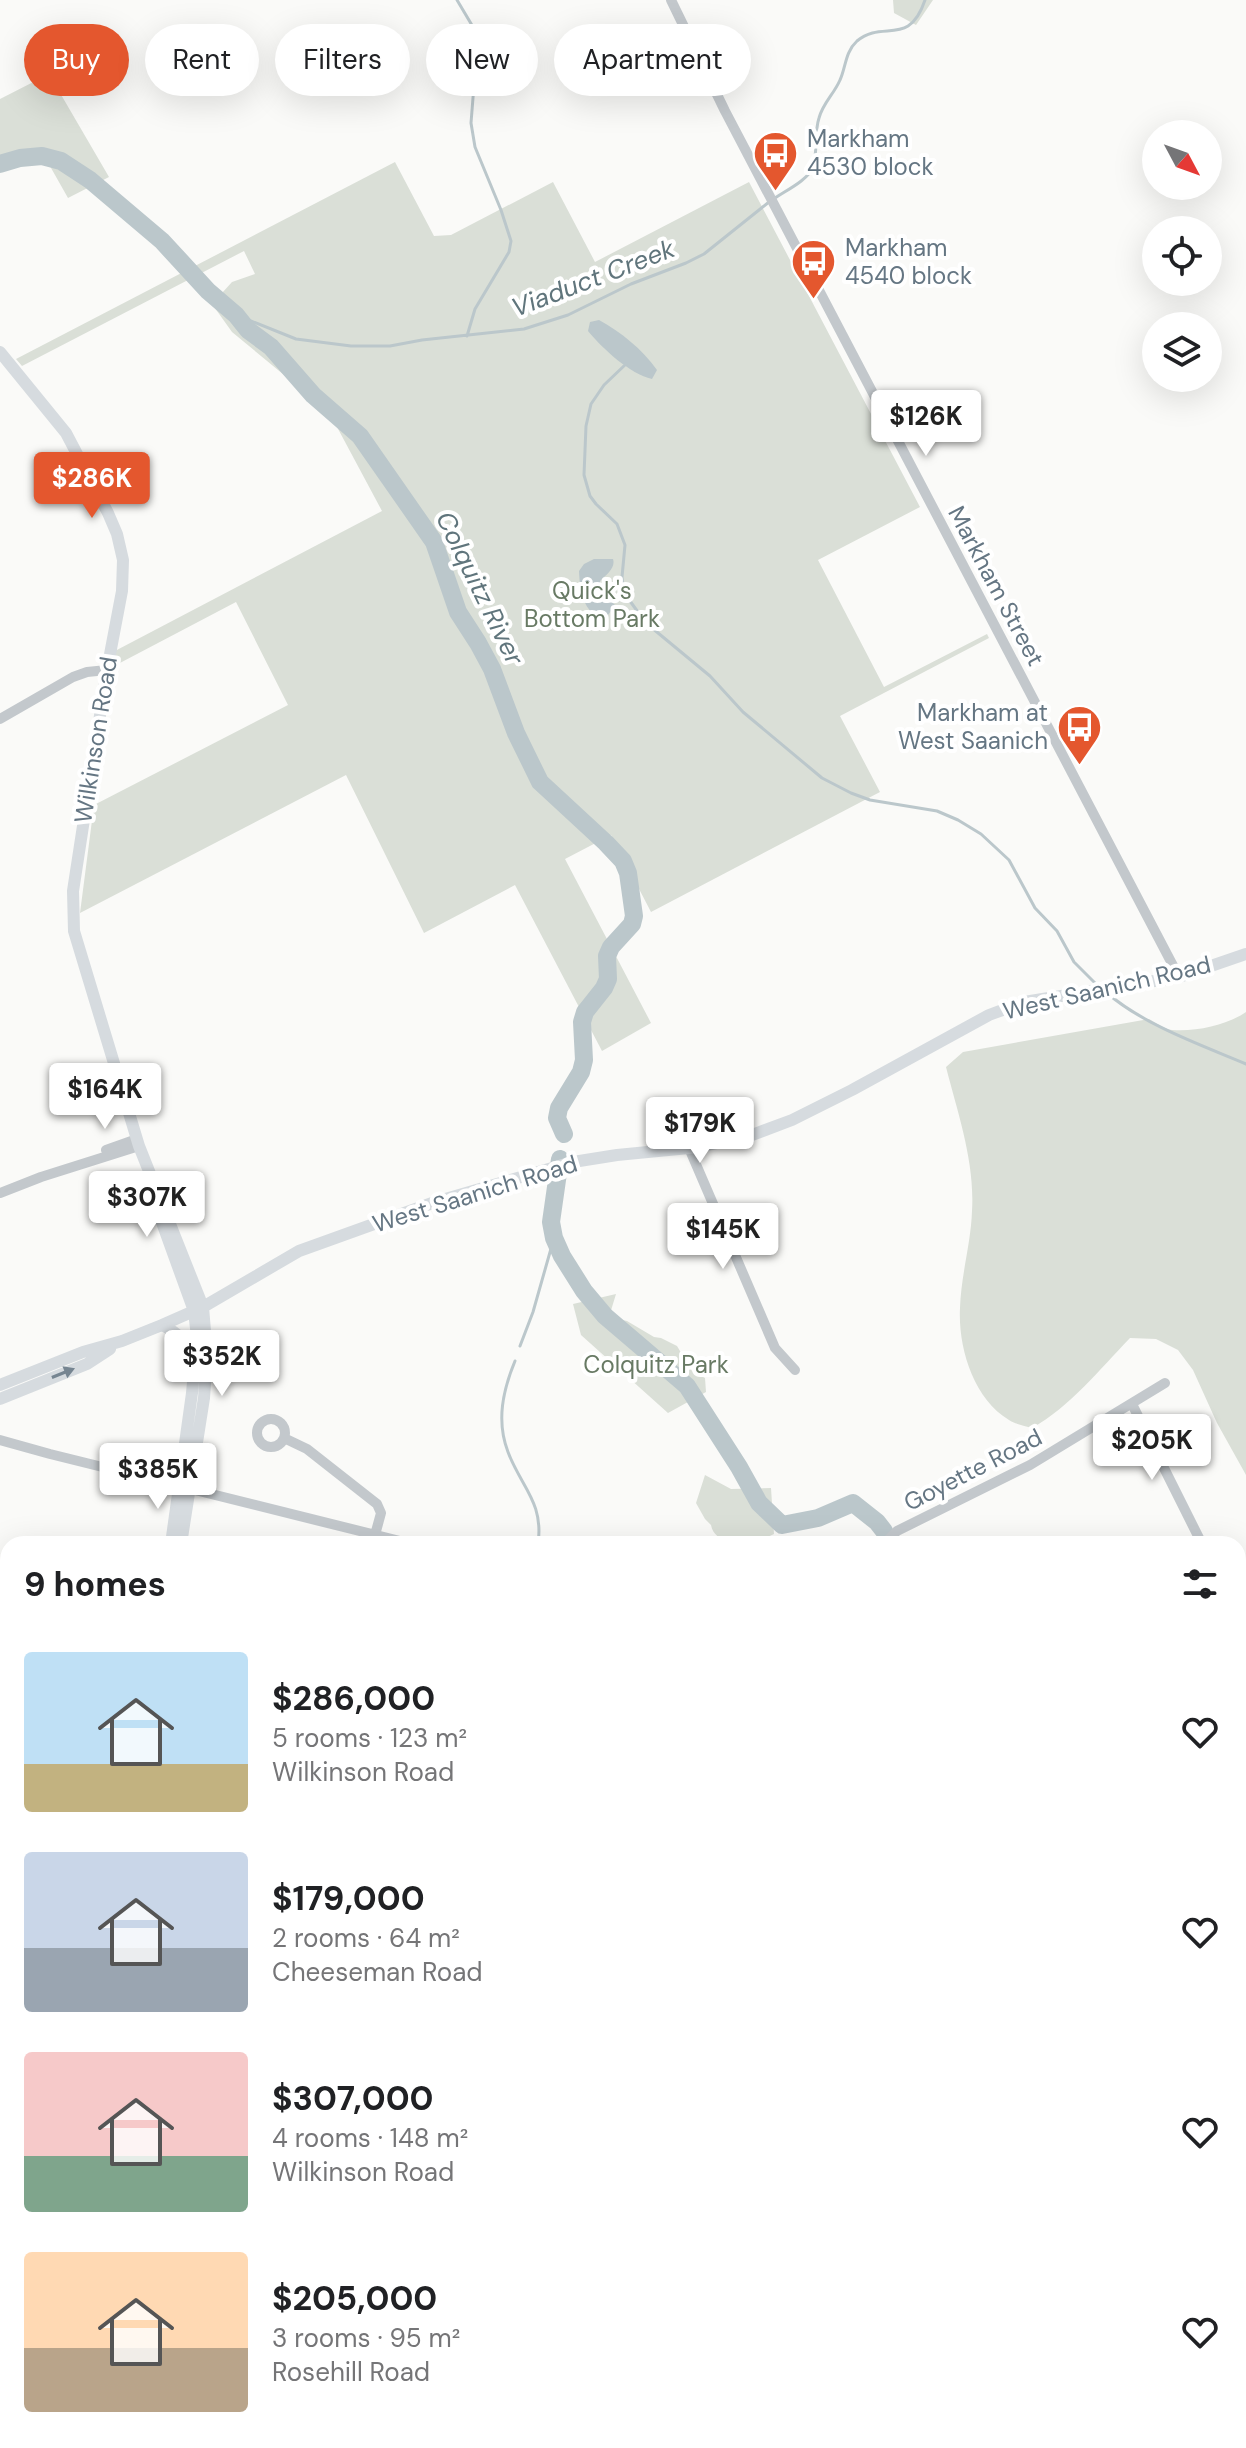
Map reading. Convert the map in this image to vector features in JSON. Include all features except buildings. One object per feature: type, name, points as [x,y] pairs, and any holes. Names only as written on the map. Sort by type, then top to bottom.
[{"type":"main road","name":"Wilkinson Road","points":[[0,352],[66,433],[117,534],[123,560],[122,591],[73,891],[74,931],[139,1146],[198,1309]]},
{"type":"main road","name":"West Saanich Road","points":[[0,1385],[83,1352],[122,1341],[198,1309],[299,1251],[468,1191],[573,1162],[744,1138],[792,1120],[989,1015],[1024,1002],[1179,977],[1246,954]]},
{"type":"main road","points":[[182,1536],[198,1309]]},
{"type":"main road","points":[[173,1536],[204,1398],[207,1355],[198,1309]]},
{"type":"main road","points":[[162,1325],[177,1333],[196,1361]]},
{"type":"main road","name":"West Saanich Road","points":[[0,1399],[87,1364],[122,1341]]},
{"type":"street","name":"Markham Street","points":[[671,0],[725,111],[1179,977]]},
{"type":"street","points":[[0,719],[73,677],[107,670]]},
{"type":"street","points":[[0,1193],[96,1160],[107,1149],[139,1146]]},
{"type":"street","points":[[689,1148],[775,1348],[795,1370]]},
{"type":"street","name":"Goyette Road","points":[[892,1536],[1030,1465],[1165,1383]]},
{"type":"street","points":[[1132,1404],[1198,1536]]},
{"type":"street","points":[[284,1438],[307,1449],[377,1504],[381,1513],[375,1535]]},
{"type":"street","points":[[0,1440],[379,1536]]},
{"type":"green space","points":[[893,0],[933,0],[916,25],[894,13]]},
{"type":"green space","points":[[24,87],[24,96],[62,96],[109,177],[68,198],[42,152],[0,170],[0,99]]},
{"type":"green space","name":"Quick's Bottom Park","points":[[395,162],[434,236],[451,235],[553,182],[595,262],[749,182],[920,507],[818,560],[884,687],[987,634],[989,638],[840,716],[880,792],[651,912],[611,835],[565,859],[651,1023],[602,1051],[515,885],[424,933],[346,775],[80,913],[94,805],[288,705],[236,602],[118,664],[113,652],[382,511],[329,412],[232,332],[212,304],[232,282],[255,274],[244,251],[22,366],[16,359]]},
{"type":"green space","points":[[1246,1012],[1246,1475],[1217,1423],[1193,1370],[1178,1350],[1156,1339],[1130,1338],[1072,1398],[1032,1428],[1011,1421],[996,1410],[977,1385],[962,1339],[961,1296],[971,1223],[971,1174],[946,1067],[963,1052],[1149,1019],[1172,1030],[1201,1029],[1230,1021]]},
{"type":"green space","name":"Colquitz Park","points":[[616,1294],[609,1317],[627,1321],[677,1346],[692,1371],[705,1378],[706,1392],[668,1413],[581,1335],[573,1304]]},
{"type":"green space","points":[[705,1475],[731,1489],[771,1488],[774,1534],[717,1536],[696,1503]]},
{"type":"shaded area","points":[[599,320],[645,355],[657,370],[652,379],[626,366],[594,338],[588,331],[590,322]]},
{"type":"shaded area","points":[[594,559],[613,559],[614,562],[600,581],[600,591],[615,605],[608,615],[599,619],[585,604],[579,578],[584,564]]},
{"type":"waterway","points":[[457,0],[476,32],[471,123],[475,147],[511,241],[509,252],[475,309],[467,336]]},
{"type":"waterway","name":"Viaduct Creek","points":[[775,198],[802,180],[813,167],[819,118],[840,80],[853,45],[867,35],[911,24],[925,0]]},
{"type":"waterway","name":"Colquitz River","points":[[0,164],[42,156],[61,161],[90,180],[162,241],[248,330],[271,347],[313,395],[360,436],[434,542],[458,612],[492,669],[516,733],[540,782],[623,861],[628,873],[634,916],[632,924],[611,947],[607,956],[608,979],[585,1012],[581,1072],[559,1108],[557,1118],[564,1134]]},
{"type":"waterway","name":"Viaduct Creek","points":[[236,315],[296,339],[351,346],[390,346],[524,329],[568,315],[631,284],[704,254],[769,202]]},
{"type":"waterway","points":[[626,364],[604,385],[591,404],[586,426],[584,475],[590,496],[617,524],[625,545],[623,586],[627,597],[646,623],[710,676],[743,712],[822,778],[870,800],[937,811],[981,834],[1009,860],[1035,908],[1057,931],[1074,962],[1098,986]]},
{"type":"waterway","points":[[1107,993],[1155,1025],[1246,1064]]},
{"type":"waterway","name":"Colquitz River","points":[[560,1159],[551,1222],[562,1256],[584,1291],[605,1316],[687,1386],[759,1503],[782,1525],[818,1518],[853,1503],[884,1531]]},
{"type":"waterway","points":[[520,1346],[554,1238]]},
{"type":"waterway","points":[[515,1361],[504,1394],[502,1429],[513,1464],[535,1506],[539,1536]]},
{"type":"place","name":"Markham 4530 block","points":[[776,192]]},
{"type":"place","name":"Markham 4540 block","points":[[814,301]]},
{"type":"place","name":"Markham at West Saanich","points":[[1079,766]]}]
